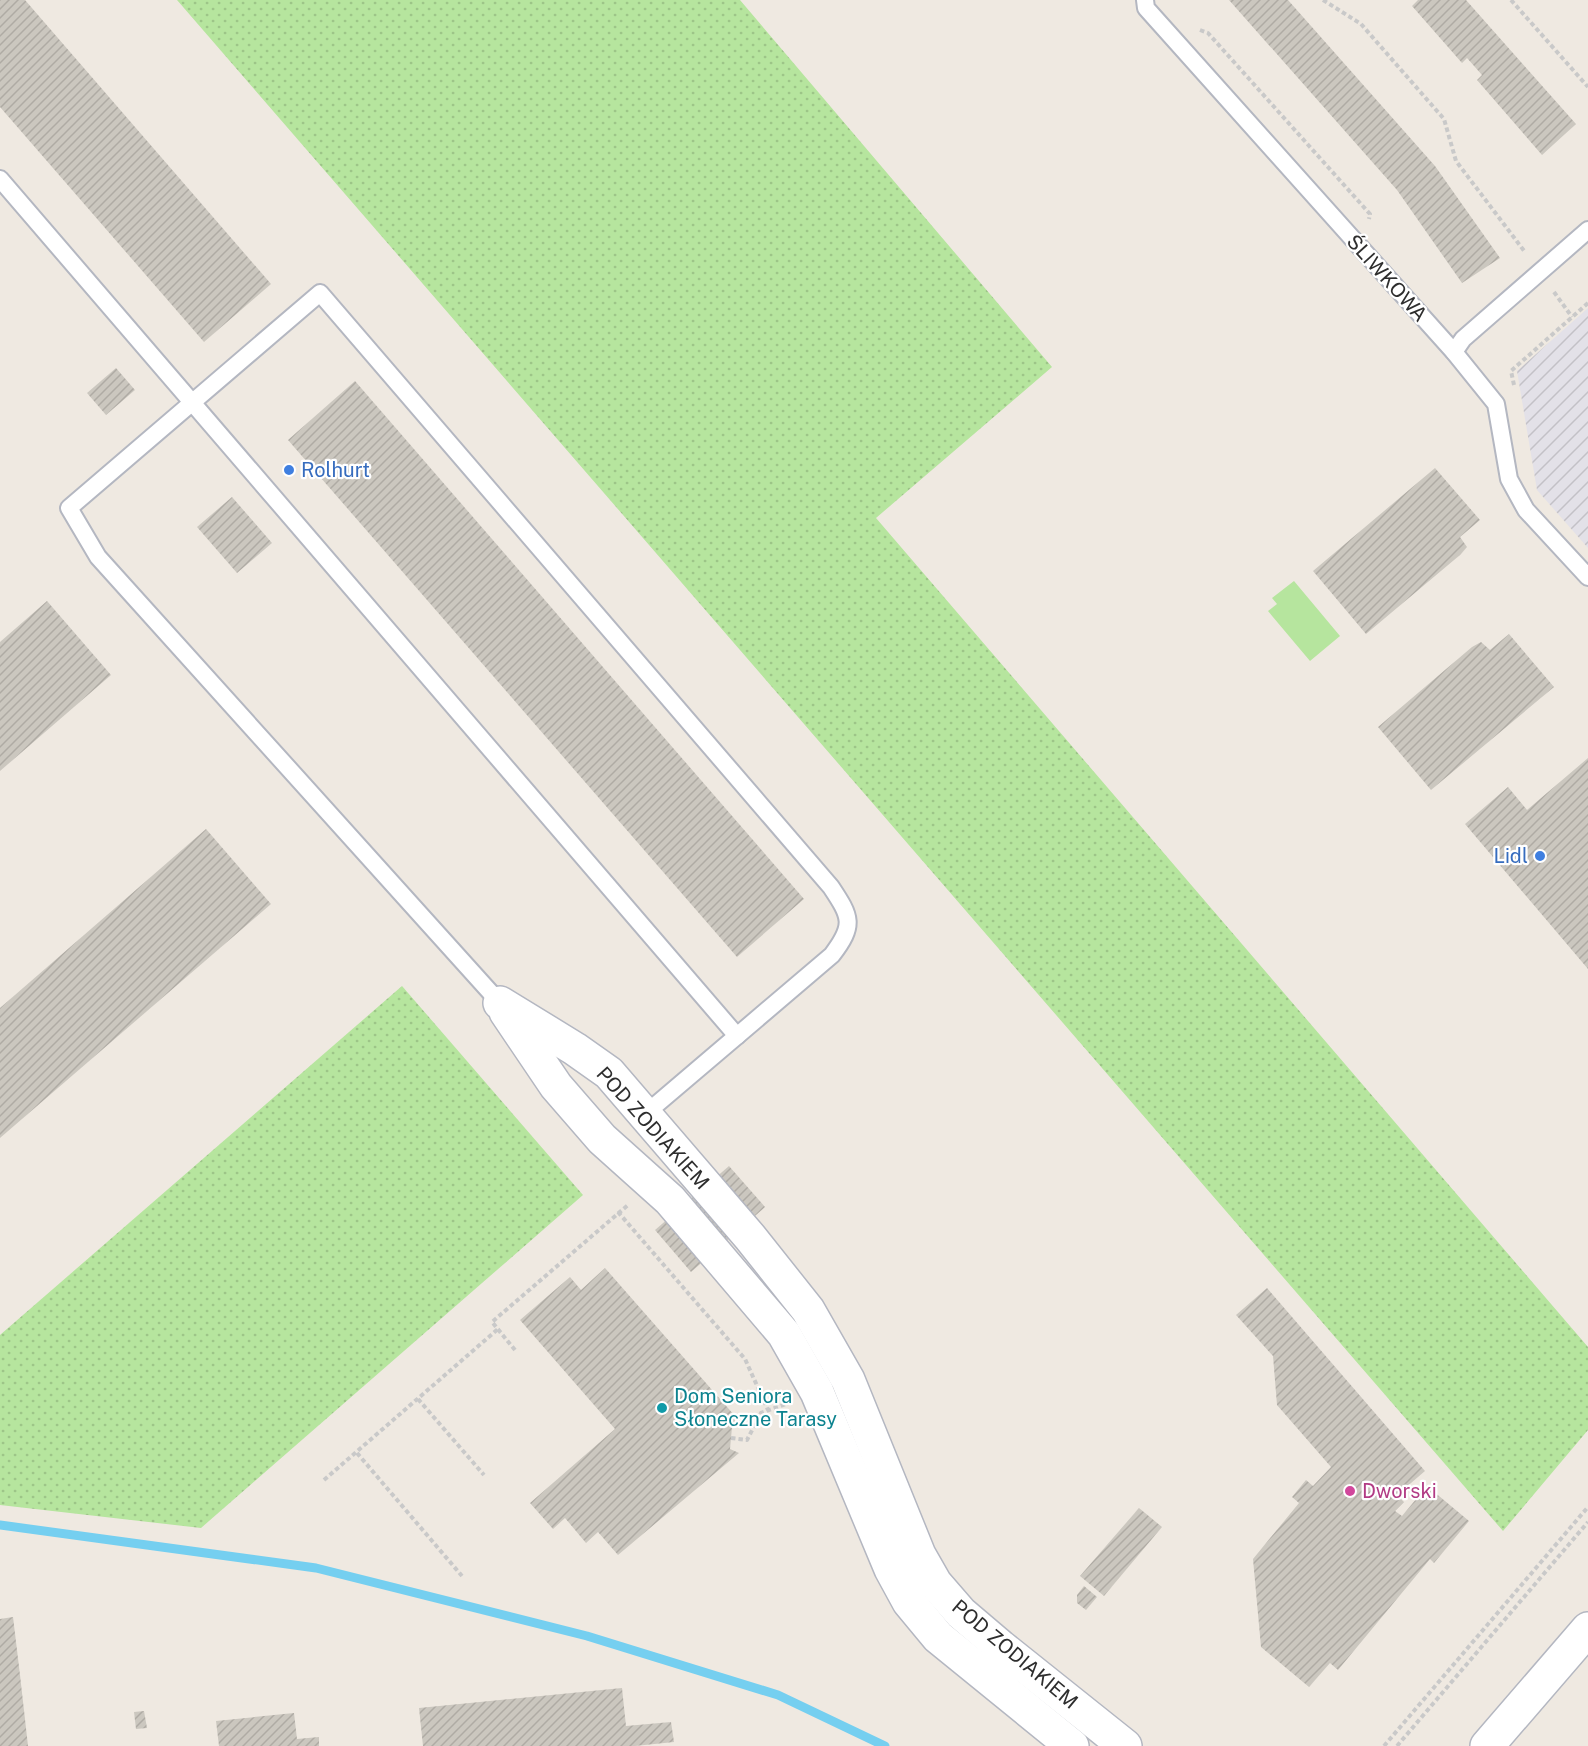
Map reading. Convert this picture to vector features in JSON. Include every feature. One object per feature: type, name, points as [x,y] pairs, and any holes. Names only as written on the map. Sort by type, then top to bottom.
[{"type":"street","name":"POD ZODIAKIEM","points":[[500,1003],[575,1049],[609,1073],[750,1237],[808,1310],[848,1380],[915,1544],[935,1583],[961,1613],[1125,1746]]},
{"type":"street","name":"POD ZODIAKIEM","points":[[500,1003],[556,1086],[602,1139],[670,1200],[784,1334],[817,1392],[891,1569],[909,1602],[938,1637],[1072,1746]]},
{"type":"street","points":[[1487,1746],[1588,1629]]},
{"type":"lane","name":"ŚLIWKOWA","points":[[1145,0],[1146,8],[1454,352],[1496,404],[1509,479],[1526,510],[1588,577]]},
{"type":"lane","points":[[0,179],[737,1036]]},
{"type":"lane","points":[[1454,352],[1463,339],[1588,230]]},
{"type":"lane","points":[[500,1003],[98,557],[69,508],[320,293],[800,851],[847,911],[847,936],[832,955],[644,1115]]},
{"type":"path","points":[[1323,0],[1361,24],[1444,119],[1456,161],[1572,317]]},
{"type":"path","points":[[1511,0],[1588,87]]},
{"type":"path","points":[[1515,393],[1511,371],[1588,303]]},
{"type":"path","points":[[515,1350],[492,1322],[618,1212],[654,1186]]},
{"type":"path","points":[[618,1212],[745,1359],[768,1410]]},
{"type":"path","points":[[324,1480],[498,1329]]},
{"type":"path","points":[[418,1399],[484,1475]]},
{"type":"path","points":[[357,1452],[462,1576]]},
{"type":"path","points":[[1384,1746],[1588,1508]]},
{"type":"path","points":[[1397,1746],[1588,1522]]},
{"type":"shaded area","points":[[1588,308],[1588,548],[1537,490],[1517,371]]},
{"type":"green space","points":[[177,0],[740,0],[1052,367],[876,518],[1588,1347],[1588,1430],[1503,1531]]},
{"type":"green space","points":[[1294,581],[1340,636],[1310,661],[1268,611],[1277,604],[1272,598]]},
{"type":"green space","points":[[402,986],[583,1195],[201,1528],[0,1505],[0,1335]]},
{"type":"building","points":[[0,0],[25,0],[271,284],[204,342],[0,107]]},
{"type":"building","points":[[1229,0],[1288,0],[1435,166],[1500,258],[1462,283],[1397,190]]},
{"type":"building","points":[[1418,0],[1466,0],[1576,124],[1542,155],[1477,80],[1482,75],[1467,58],[1462,63],[1412,6]]},
{"type":"building","points":[[116,368],[135,390],[106,415],[87,393]]},
{"type":"building","points":[[355,381],[804,899],[737,957],[288,440]]},
{"type":"building","points":[[1435,468],[1480,520],[1460,537],[1467,547],[1460,555],[1366,634],[1313,571]]},
{"type":"building","points":[[232,497],[272,543],[237,573],[197,527]]},
{"type":"building","points":[[47,601],[111,675],[0,771],[0,642]]},
{"type":"building","points":[[1509,634],[1554,687],[1431,790],[1378,727],[1472,647],[1481,642],[1490,650]]},
{"type":"building","name":"Lidl","points":[[1588,758],[1588,969],[1465,824],[1508,787],[1527,810]]},
{"type":"building","points":[[206,829],[271,904],[0,1138],[0,1008]]},
{"type":"building","points":[[729,1166],[765,1207],[691,1272],[655,1230]]},
{"type":"building","name":"Dom Seniora Słoneczne Tarasy","points":[[605,1268],[742,1424],[732,1427],[730,1449],[739,1453],[618,1555],[598,1532],[586,1543],[565,1518],[553,1529],[530,1503],[615,1429],[520,1320],[570,1277],[581,1290]]},
{"type":"building","name":"Dworski","points":[[1267,1288],[1425,1471],[1397,1495],[1404,1502],[1395,1511],[1402,1516],[1427,1486],[1469,1521],[1434,1563],[1430,1559],[1338,1670],[1330,1663],[1309,1687],[1261,1647],[1253,1559],[1299,1503],[1292,1497],[1306,1480],[1313,1486],[1331,1467],[1277,1405],[1273,1356],[1236,1315]]},
{"type":"building","points":[[1139,1508],[1162,1527],[1104,1596],[1080,1576]]},
{"type":"building","points":[[1084,1586],[1097,1597],[1086,1610],[1077,1603],[1077,1595]]},
{"type":"building","points":[[13,1617],[28,1746],[0,1746],[0,1619]]},
{"type":"building","points":[[622,1688],[626,1726],[671,1722],[674,1742],[635,1746],[423,1746],[419,1708]]},
{"type":"building","points":[[144,1711],[147,1728],[136,1729],[134,1712]]},
{"type":"building","points":[[294,1713],[297,1739],[319,1737],[319,1746],[219,1746],[216,1721]]},
{"type":"waterway","points":[[0,1525],[316,1568],[587,1636],[778,1695],[885,1746]]},
{"type":"place","name":"Rolhurt","points":[[289,470]]},
{"type":"place","name":"Lidl","points":[[1540,856]]},
{"type":"place","name":"Dom Seniora Słoneczne Tarasy","points":[[662,1408]]},
{"type":"place","name":"Dworski","points":[[1350,1491]]}]
